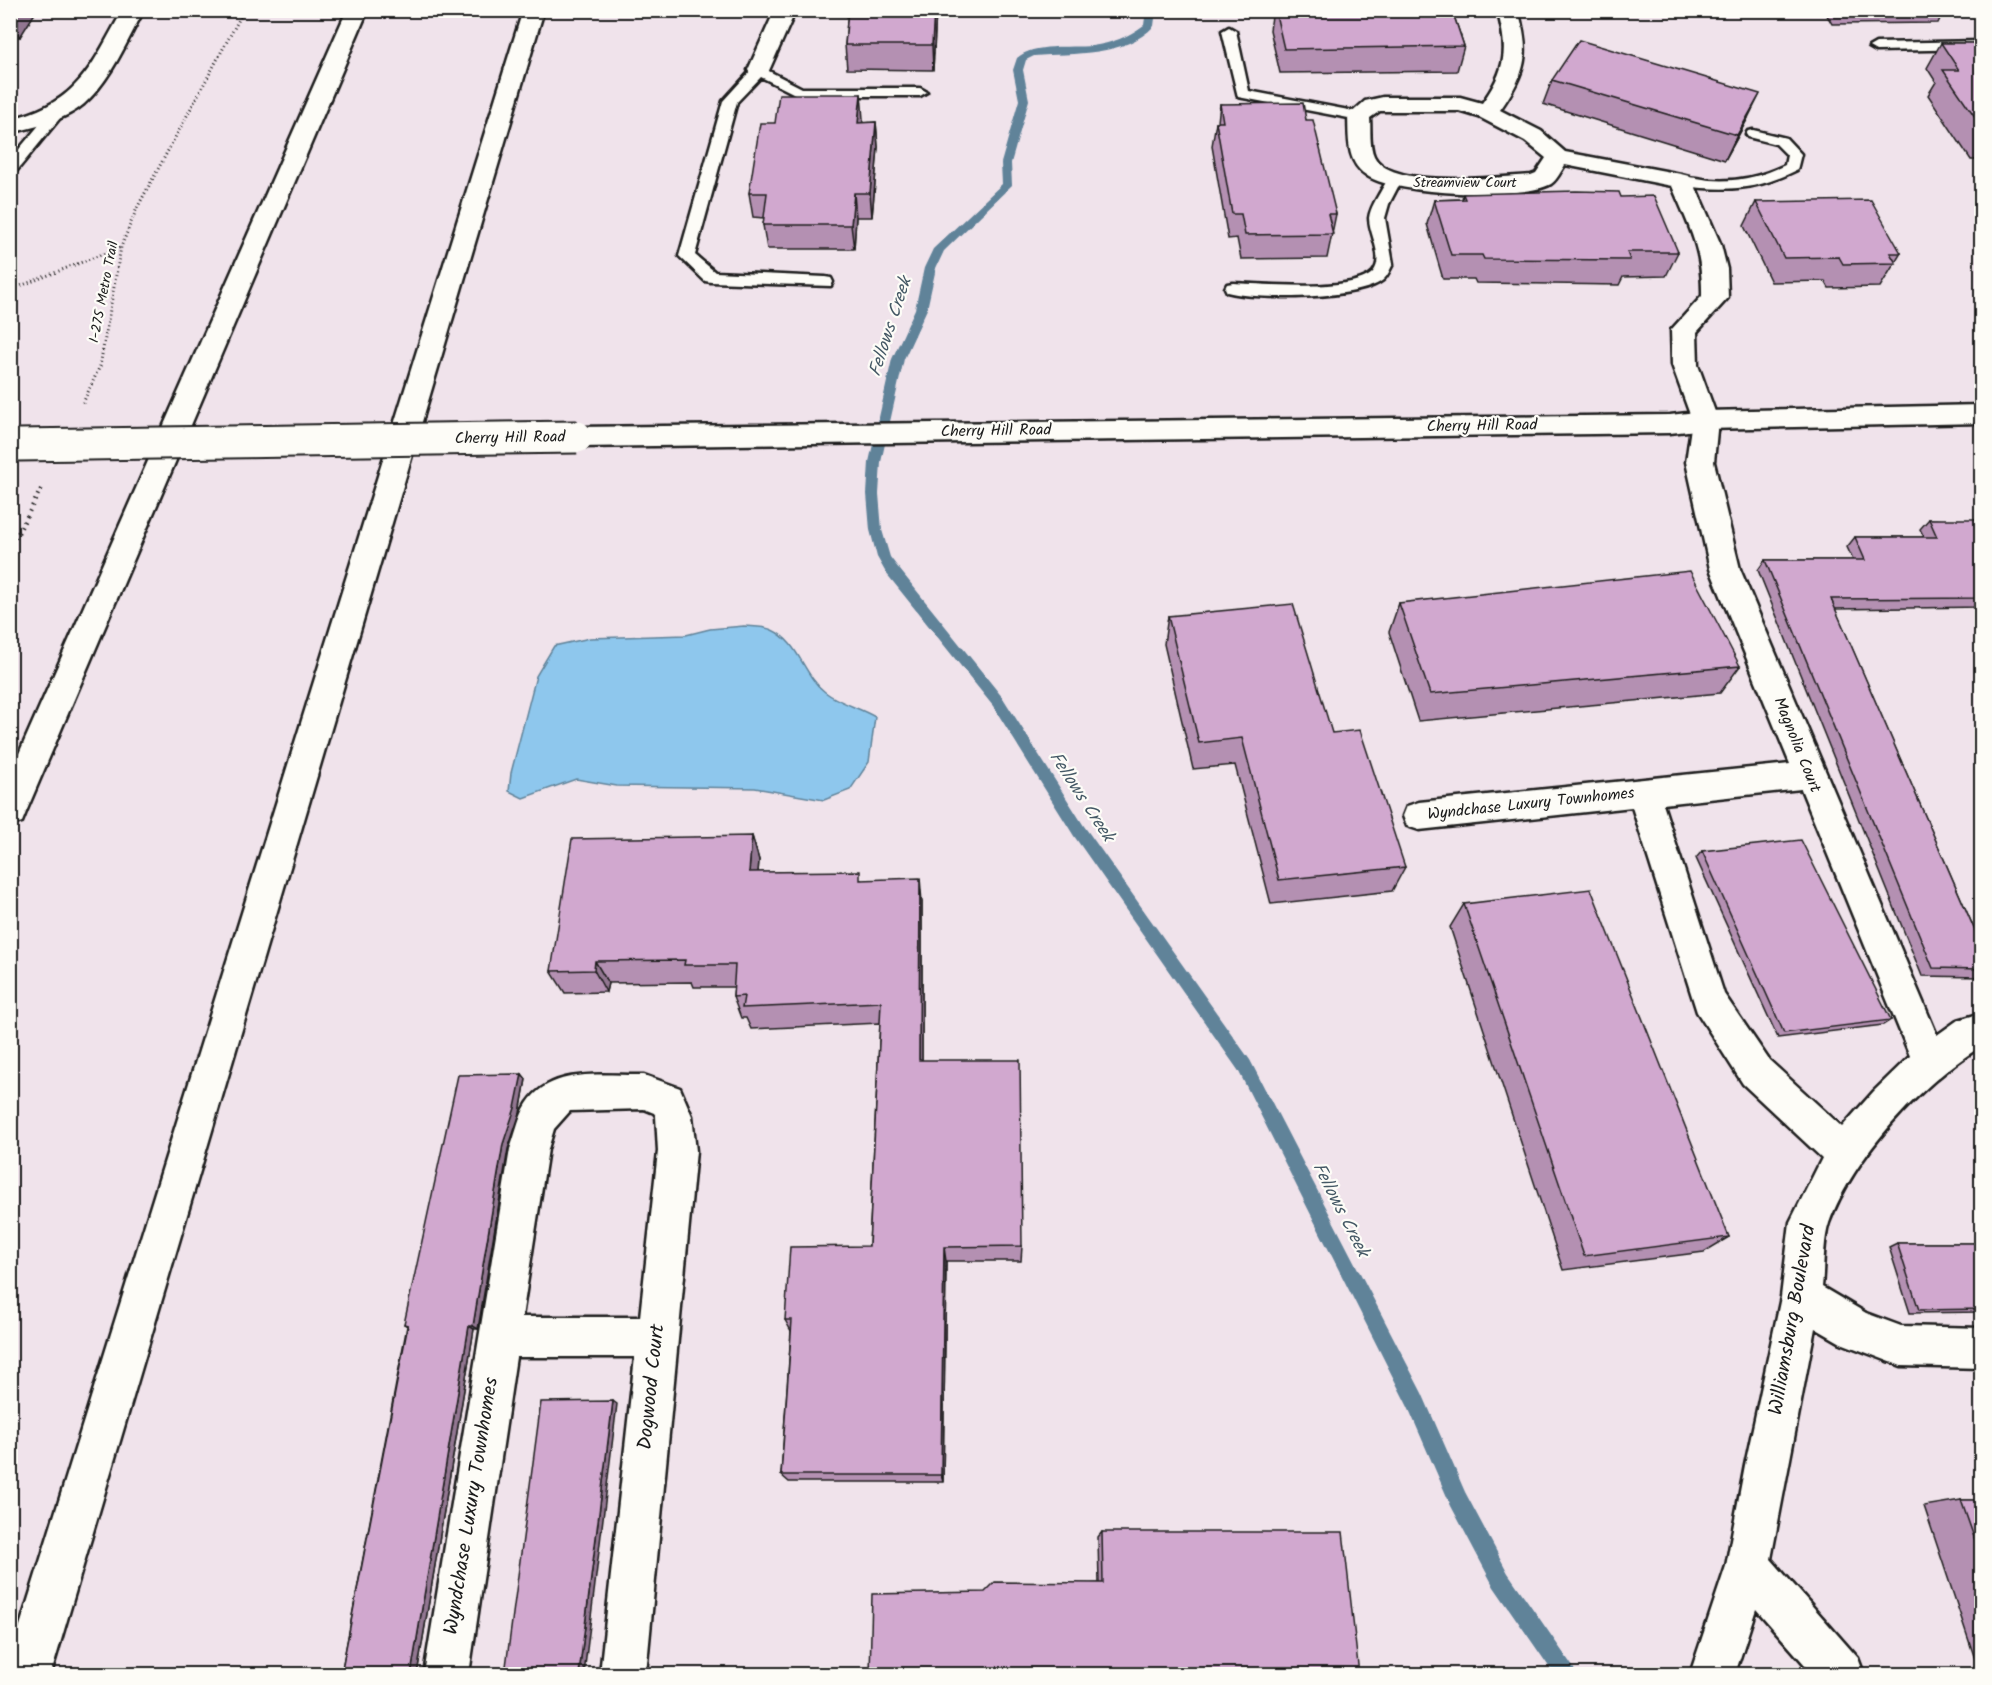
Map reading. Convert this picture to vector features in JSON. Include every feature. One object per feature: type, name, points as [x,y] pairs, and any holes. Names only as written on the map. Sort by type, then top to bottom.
[{"type":"main road","points":[[10,126],[35,120],[60,109],[88,87],[134,10]]},
{"type":"main road","points":[[10,812],[358,10]]},
{"type":"main road","points":[[28,1674],[534,10]]},
{"type":"main road","points":[[759,70],[786,10]]},
{"type":"main road","points":[[1487,112],[1508,83],[1517,58],[1507,10]]},
{"type":"main road","points":[[1359,116],[1373,106],[1383,104],[1460,104],[1487,112],[1533,136],[1558,157],[1681,181],[1709,244],[1715,268],[1715,298],[1684,330],[1685,365],[1705,420]]},
{"type":"main road","name":"Streamview Court","points":[[1359,116],[1363,158],[1373,171],[1394,180],[1422,185],[1535,182],[1545,178],[1558,157]]},
{"type":"main road","name":"Cherry Hill Road","points":[[14,445],[1670,424],[1705,420],[1982,414]]},
{"type":"main road","name":"Magnolia Court","points":[[1705,420],[1700,462],[1725,569],[1930,1061]]},
{"type":"main road","name":"Wyndchase Luxury Townhomes","points":[[1419,816],[1809,775]]},
{"type":"main road","name":"Wyndchase Luxury Townhomes","points":[[1643,792],[1709,1001],[1756,1072],[1844,1154]]},
{"type":"main road","name":"Williamsburg Boulevard","points":[[1713,1674],[1748,1566],[1801,1296],[1809,1222],[1844,1154],[1887,1103],[1930,1061],[1971,1032],[1982,1029]]},
{"type":"main road","name":"Wyndchase Luxury Townhomes","points":[[446,1674],[529,1149],[538,1120],[550,1104],[564,1094],[644,1092],[667,1100]]},
{"type":"main road","name":"Dogwood Court","points":[[623,1674],[676,1151],[674,1116],[667,1100]]},
{"type":"main road","points":[[1801,1296],[1855,1329],[1901,1346],[1982,1348]]},
{"type":"main road","points":[[498,1337],[657,1337]]},
{"type":"main road","points":[[1748,1566],[1842,1674]]},
{"type":"lane","points":[[1229,31],[1243,94],[1359,116]]},
{"type":"lane","points":[[1876,47],[1982,45]]},
{"type":"lane","points":[[825,282],[711,277],[687,256],[730,101],[759,70],[799,93],[920,92]]},
{"type":"lane","points":[[10,170],[60,109]]},
{"type":"lane","points":[[1681,181],[1741,187],[1772,178],[1792,167],[1794,153],[1781,141],[1753,134]]},
{"type":"lane","points":[[1233,288],[1338,290],[1357,288],[1372,282],[1382,273],[1385,264],[1377,217],[1394,180]]},
{"type":"path","name":"I-275 Metro Trail","points":[[80,409],[100,366],[121,247],[137,208],[244,10]]},
{"type":"path","points":[[10,290],[121,247]]},
{"type":"path","points":[[10,549],[44,484]]},
{"type":"water","points":[[744,626],[765,628],[781,635],[789,642],[811,677],[825,692],[875,717],[869,762],[850,790],[824,800],[755,788],[617,786],[576,779],[523,798],[509,791],[511,773],[536,676],[554,646],[590,638],[686,635],[710,629]]},
{"type":"building","points":[[848,10],[934,10],[932,45],[845,45]]},
{"type":"building","points":[[1275,10],[1452,10],[1464,46],[1284,49]]},
{"type":"building","points":[[1579,40],[1760,94],[1737,135],[1552,80]]},
{"type":"building","points":[[1941,43],[1982,43],[1982,127],[1943,70],[1959,70]]},
{"type":"building","points":[[779,94],[861,94],[858,123],[876,122],[870,193],[854,193],[851,225],[763,225],[767,193],[749,193],[760,123],[775,123]]},
{"type":"building","points":[[1303,103],[1306,120],[1313,120],[1336,214],[1328,214],[1333,234],[1245,235],[1241,214],[1232,214],[1216,122],[1223,122],[1220,104]]},
{"type":"building","points":[[1619,192],[1621,197],[1654,196],[1678,252],[1627,252],[1630,260],[1484,259],[1482,255],[1451,255],[1434,200],[1465,199],[1463,194]]},
{"type":"building","points":[[1871,200],[1901,253],[1890,253],[1896,263],[1843,264],[1839,257],[1784,258],[1756,202]]},
{"type":"building","points":[[1929,519],[1980,519],[1982,522],[1982,598],[1831,599],[1982,947],[1982,969],[1933,968],[1765,560],[1865,560],[1855,537],[1937,537]]},
{"type":"building","points":[[1690,571],[1740,666],[1430,694],[1399,603]]},
{"type":"building","points":[[1293,604],[1332,733],[1360,730],[1405,867],[1279,880],[1242,738],[1199,743],[1168,616]]},
{"type":"building","points":[[752,836],[749,872],[860,871],[860,880],[920,878],[919,1060],[1020,1060],[1022,1246],[944,1247],[941,1475],[781,1475],[792,1320],[785,1320],[790,1247],[869,1246],[881,1002],[742,1008],[744,996],[733,997],[735,965],[684,965],[685,960],[595,961],[594,970],[551,971],[572,839]]},
{"type":"building","points":[[1801,840],[1891,1020],[1784,1033],[1702,851]]},
{"type":"building","points":[[1591,889],[1729,1237],[1584,1256],[1464,904]]},
{"type":"building","points":[[522,1074],[515,1108],[503,1144],[473,1326],[469,1326],[411,1674],[341,1674],[408,1325],[404,1324],[458,1075]]},
{"type":"building","points":[[1897,1243],[1982,1243],[1982,1309],[1919,1310]]},
{"type":"building","points":[[613,1401],[579,1674],[505,1674],[541,1402]]},
{"type":"building","points":[[1961,1500],[1982,1500],[1982,1560]]},
{"type":"building","points":[[1102,1532],[1343,1532],[1359,1674],[870,1674],[872,1594],[985,1592],[995,1582],[1103,1583]]},
{"type":"waterway","name":"Fellows Creek","points":[[1151,10],[1149,26],[1124,41],[1094,48],[1032,53],[1022,58],[1018,70],[1024,100],[1006,163],[1007,185],[939,249],[930,268],[921,309],[898,359],[875,462],[873,494],[876,530],[884,557],[891,569],[998,702],[1079,831],[1244,1065],[1415,1400],[1458,1499],[1501,1580],[1566,1674]]}]
